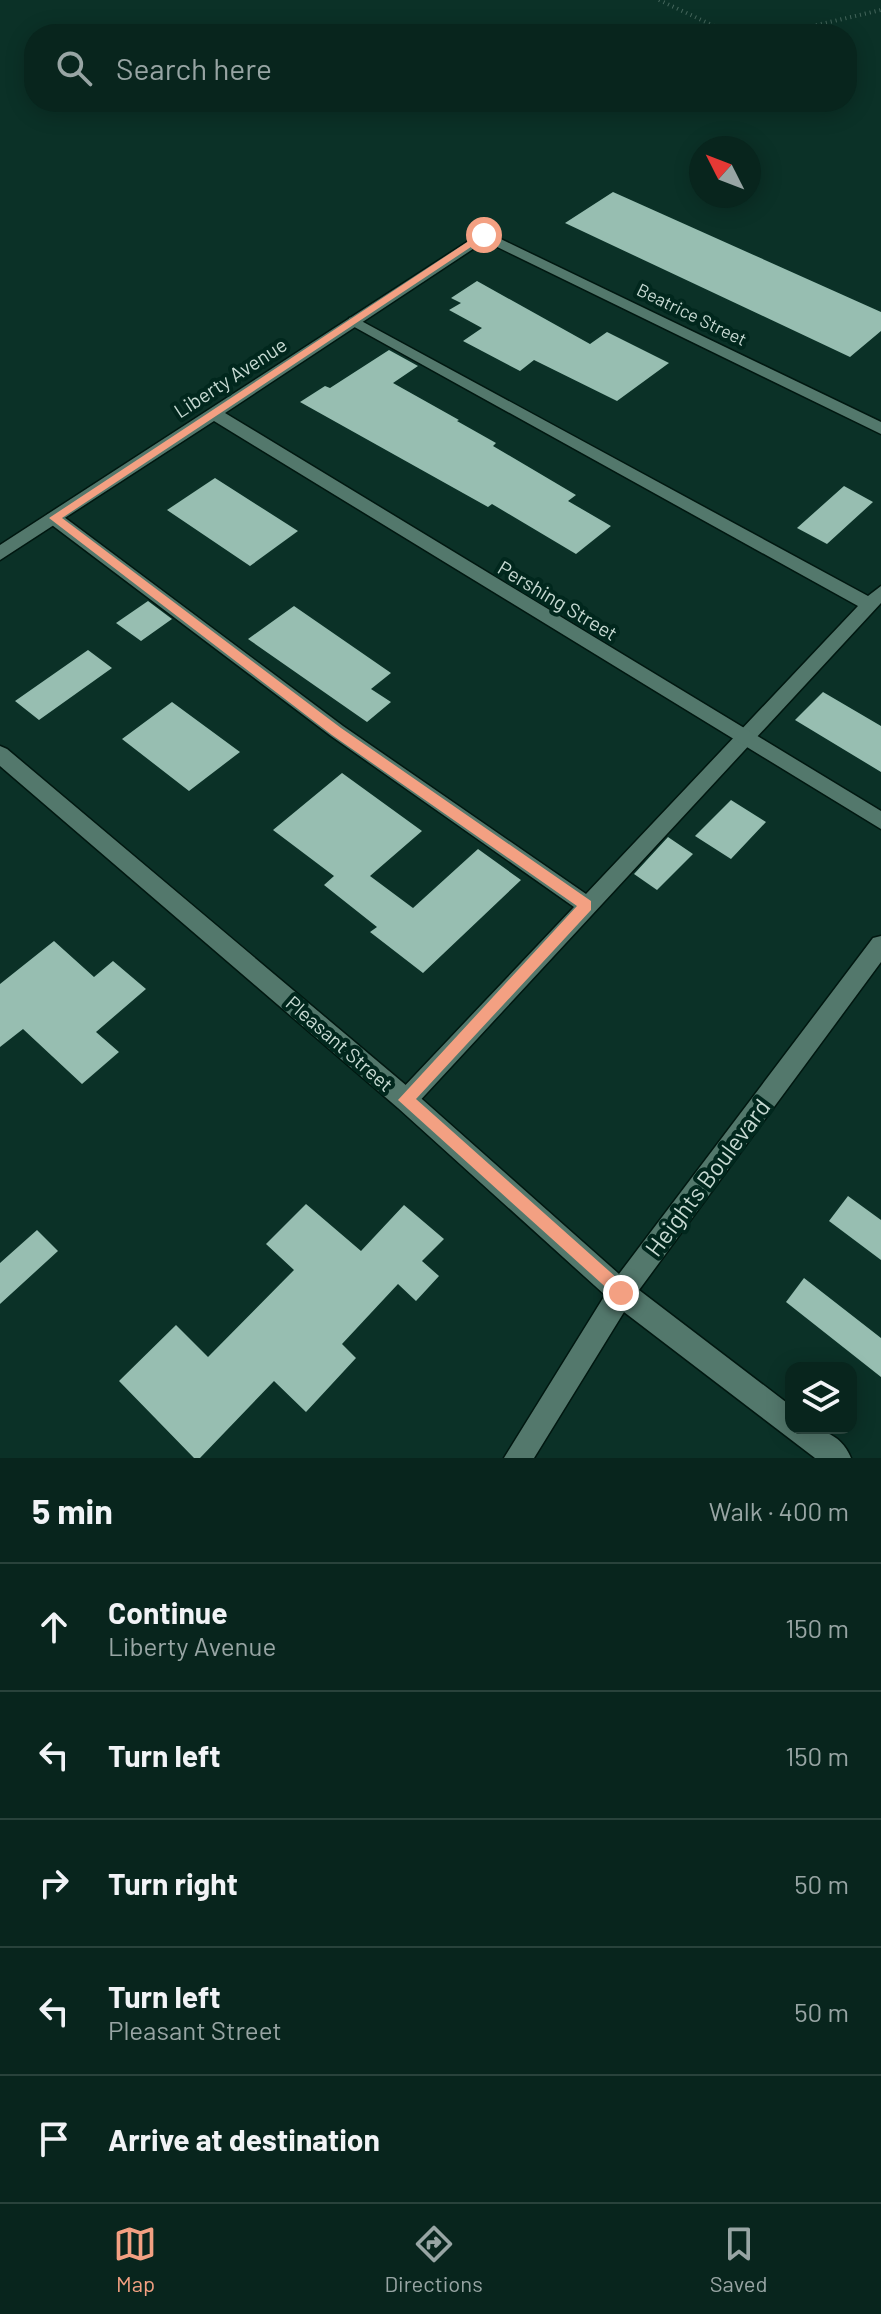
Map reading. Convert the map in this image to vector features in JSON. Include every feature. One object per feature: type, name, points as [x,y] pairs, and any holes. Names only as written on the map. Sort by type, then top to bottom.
[{"type":"street","name":"Liberty Avenue","points":[[0,554],[484,235]]},
{"type":"street","name":"Beatrice Street","points":[[484,235],[881,429]]},
{"type":"street","name":"Pershing Street","points":[[214,414],[881,821]]},
{"type":"street","name":"Pleasant Street","points":[[0,754],[406,1100],[621,1293],[785,1418]]},
{"type":"street","name":"Heights Boulevard","points":[[518,1458],[621,1293],[881,945]]},
{"type":"street","points":[[806,1434],[837,1458]]},
{"type":"lane","points":[[354,321],[875,598],[406,1100]]},
{"type":"lane","points":[[54,518],[337,731],[586,905]]},
{"type":"path","points":[[659,0],[710,24]]},
{"type":"path","points":[[821,24],[881,10]]},
{"type":"building","points":[[613,192],[881,312],[881,331],[850,357],[565,223]]},
{"type":"building","points":[[477,281],[590,344],[607,332],[669,363],[617,401],[534,360],[520,371],[463,341],[482,328],[449,310],[461,303],[451,298]]},
{"type":"building","points":[[389,350],[418,366],[393,383],[459,420],[496,443],[493,446],[576,495],[568,501],[611,526],[576,554],[492,504],[488,507],[300,402],[325,386],[330,388]]},
{"type":"building","points":[[215,478],[298,531],[250,566],[167,510]]},
{"type":"building","points":[[844,486],[873,502],[827,544],[797,528]]},
{"type":"building","points":[[148,601],[172,619],[141,641],[116,623]]},
{"type":"building","points":[[294,606],[391,673],[371,689],[391,702],[367,722],[248,639]]},
{"type":"building","points":[[88,650],[112,668],[39,720],[15,701]]},
{"type":"building","points":[[823,692],[881,726],[881,772],[795,720]]},
{"type":"building","points":[[172,702],[240,752],[189,791],[122,739]]},
{"type":"building","points":[[342,773],[422,831],[370,876],[413,908],[478,849],[521,880],[423,973],[370,932],[377,927],[324,885],[334,876],[273,830]]},
{"type":"building","points":[[731,800],[766,822],[731,859],[695,836]]},
{"type":"building","points":[[668,837],[693,854],[657,890],[634,874]]},
{"type":"building","points":[[54,941],[94,977],[113,961],[146,989],[96,1032],[119,1052],[82,1084],[23,1029],[0,1047],[0,984]]},
{"type":"building","points":[[848,1196],[881,1220],[881,1260],[829,1221]]},
{"type":"building","points":[[306,1204],[361,1251],[404,1205],[444,1239],[422,1261],[439,1276],[416,1301],[398,1284],[342,1344],[356,1358],[306,1412],[274,1381],[200,1458],[194,1458],[119,1381],[176,1325],[208,1357],[294,1270],[266,1244]]},
{"type":"building","points":[[37,1230],[58,1251],[0,1304],[0,1263]]},
{"type":"building","points":[[804,1278],[881,1338],[881,1377],[786,1302]]},
{"type":"route","points":[[484,235],[54,518],[337,731],[586,905],[406,1100],[621,1293]]}]
